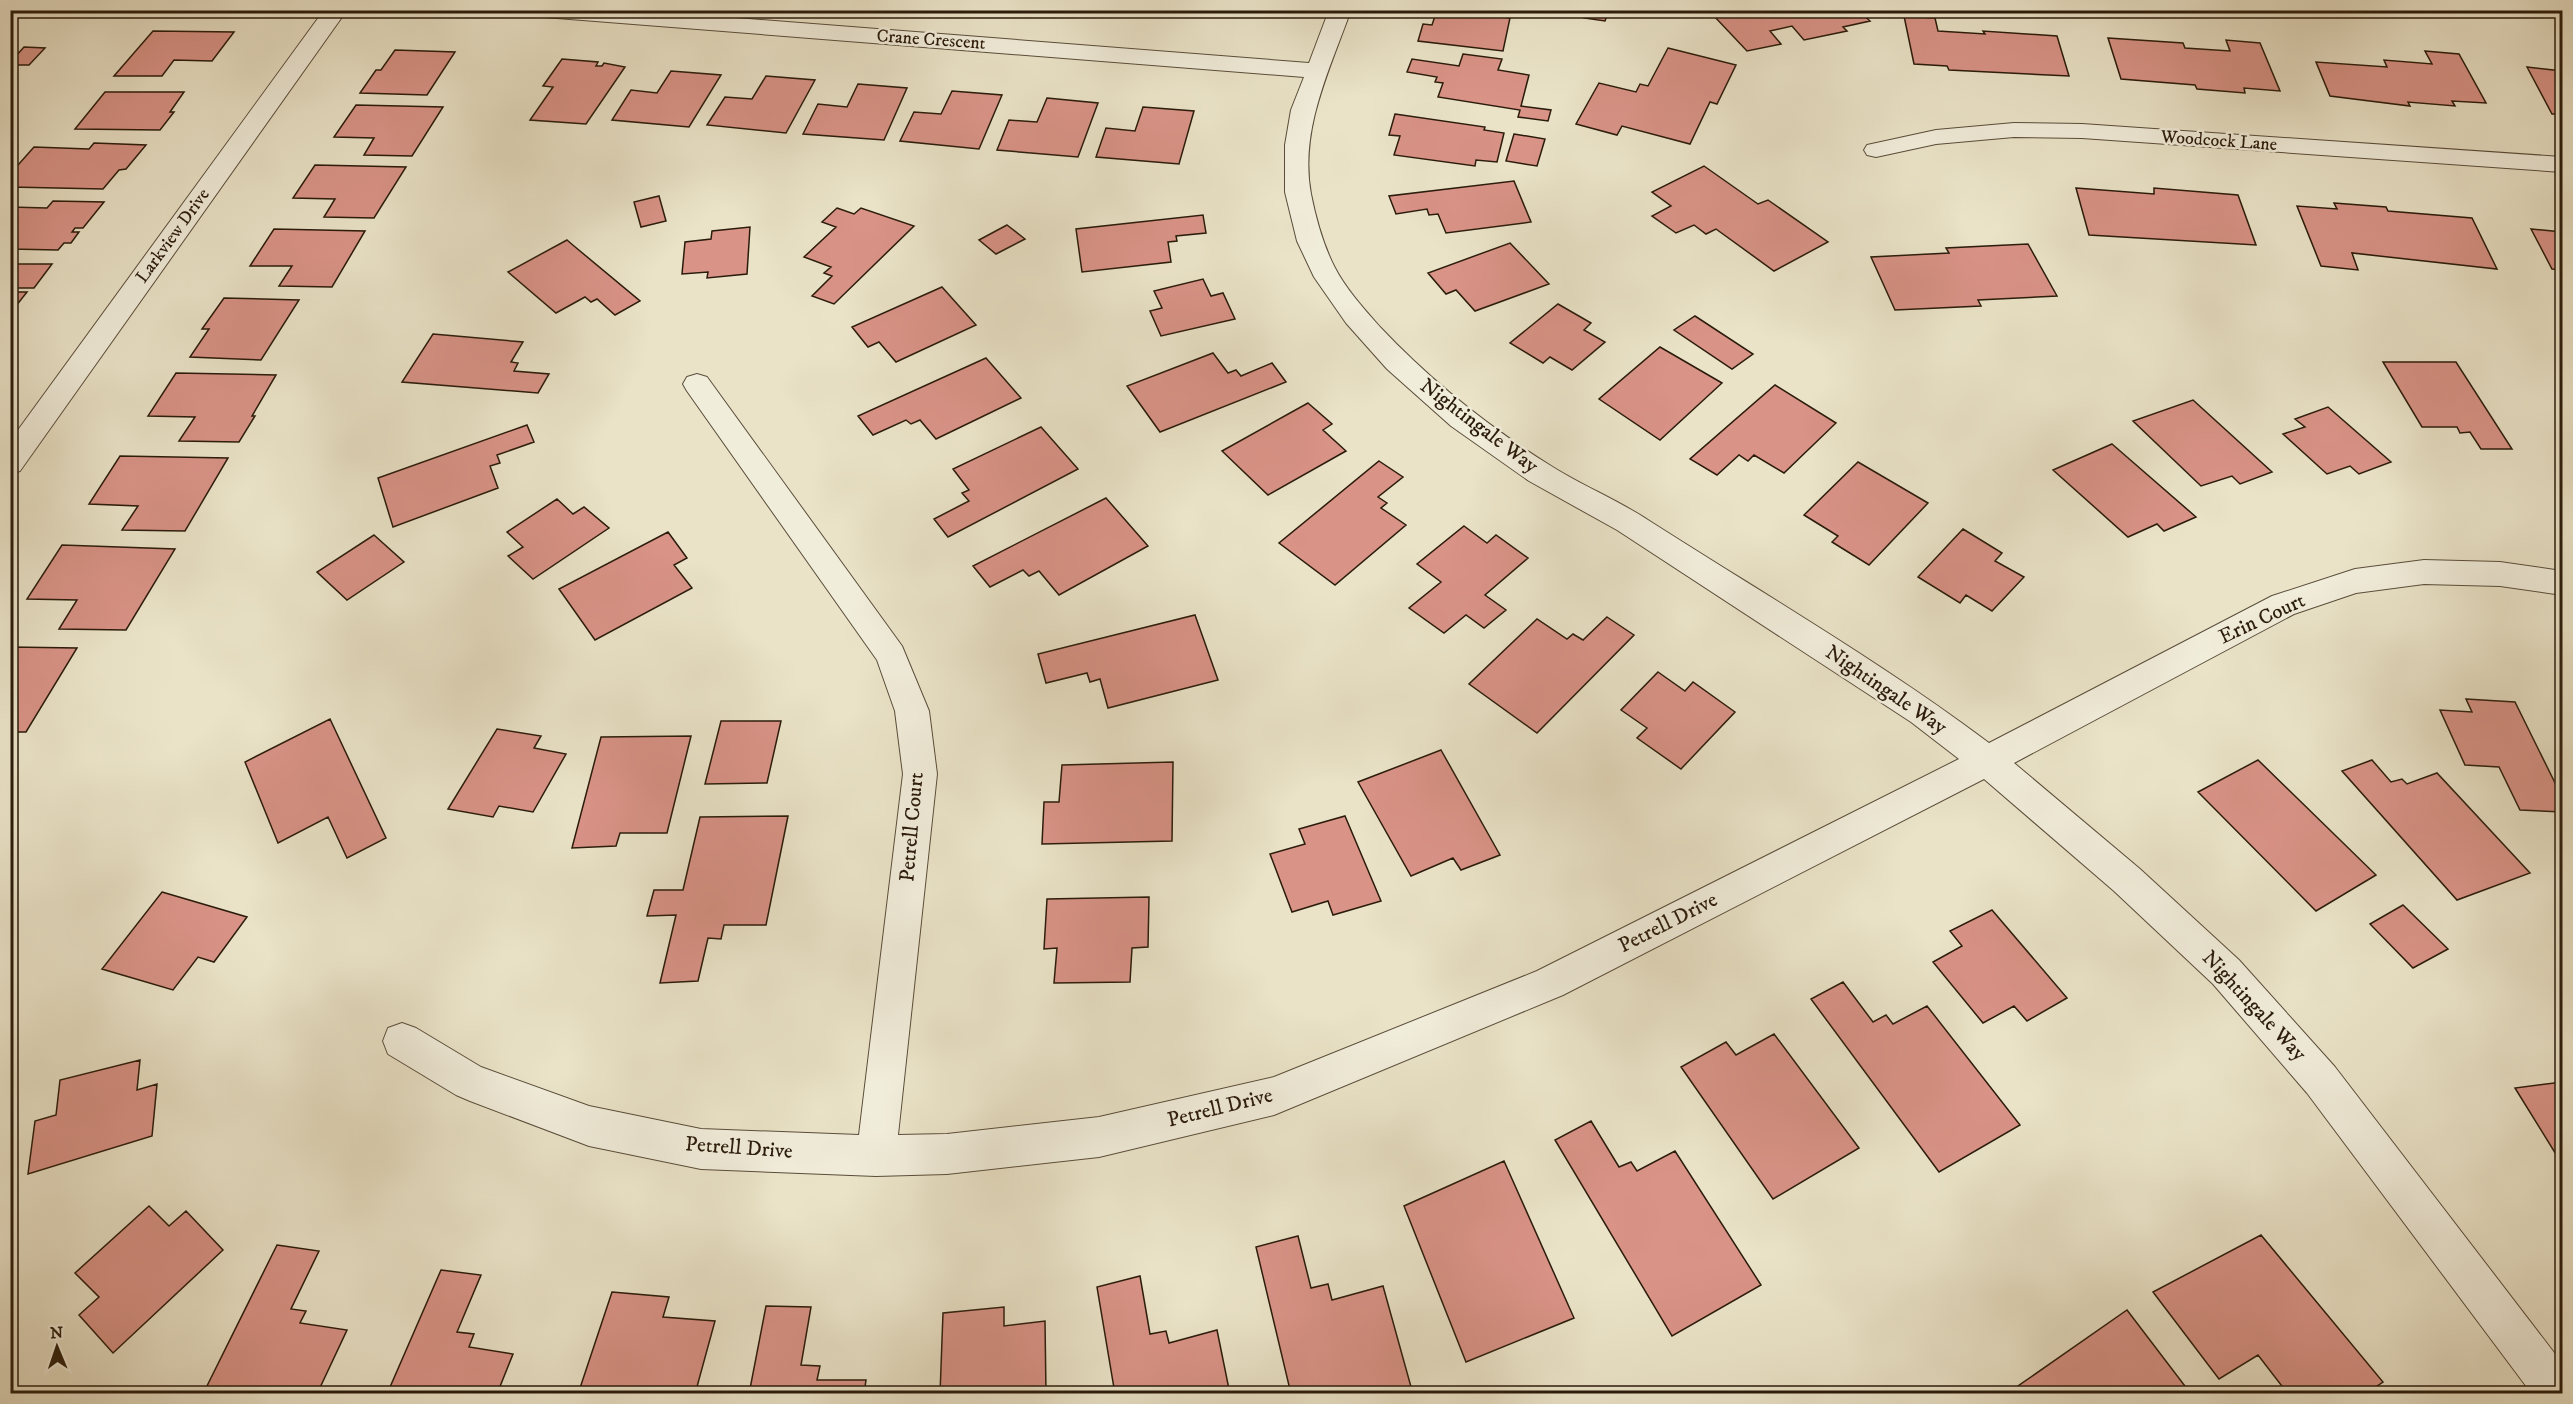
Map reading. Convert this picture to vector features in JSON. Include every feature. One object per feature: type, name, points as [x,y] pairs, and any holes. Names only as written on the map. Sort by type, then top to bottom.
[{"type":"street","name":"Larkview Drive","points":[[10,463],[336,10]]},
{"type":"street","name":"Crane Crescent","points":[[544,10],[1317,71]]},
{"type":"street","name":"Nightingale Way","points":[[1340,10],[1303,110],[1297,145],[1298,192],[1310,241],[1323,271],[1356,317],[1397,362],[1461,419],[1539,472],[1638,528],[1923,712],[1987,760],[2127,880],[2226,972],[2321,1080],[2559,1394]]},
{"type":"street","name":"Woodcock Lane","points":[[1876,150],[1936,137],[2014,130],[2082,131],[2562,165]]},
{"type":"street","name":"Petrell Court","points":[[697,384],[891,655],[912,711],[920,774],[876,1156]]},
{"type":"street","name":"Erin Court","points":[[1987,760],[2283,605],[2355,581],[2424,572],[2500,574],[2562,583]]},
{"type":"street","name":"Petrell Drive","points":[[402,1041],[470,1082],[589,1126],[701,1149],[876,1156],[947,1154],[1099,1137],[1274,1096],[1550,983],[1987,760]]},
{"type":"building","points":[[1437,10],[1497,10],[1496,16],[1510,18],[1503,51],[1418,41],[1423,24],[1432,25]]},
{"type":"building","points":[[1586,10],[1609,10],[1605,21],[1584,18]]},
{"type":"building","points":[[1736,10],[1858,10],[1870,21],[1843,27],[1847,31],[1804,40],[1792,26],[1770,31],[1781,44],[1747,51],[1713,15]]},
{"type":"building","points":[[1904,16],[1935,18],[1938,31],[1985,34],[1983,31],[2057,36],[2069,76],[1949,70],[1947,66],[1914,64]]},
{"type":"building","points":[[153,31],[234,32],[212,61],[174,60],[162,76],[114,76]]},
{"type":"building","points":[[2108,38],[2183,43],[2185,48],[2230,51],[2226,40],[2260,43],[2280,91],[2244,88],[2245,93],[2197,89],[2195,85],[2121,79]]},
{"type":"building","points":[[24,47],[45,48],[29,65],[10,65],[10,56],[16,56]]},
{"type":"building","points":[[1668,48],[1736,65],[1717,104],[1710,102],[1690,144],[1622,126],[1617,135],[1576,124],[1599,83],[1636,92],[1640,84],[1648,86]]},
{"type":"building","points":[[395,50],[455,52],[427,95],[360,93],[376,70],[381,70]]},
{"type":"building","points":[[2425,51],[2459,54],[2486,103],[2452,101],[2455,106],[2408,102],[2410,106],[2330,96],[2316,62],[2387,67],[2384,60],[2432,64]]},
{"type":"building","points":[[1463,54],[1502,59],[1498,70],[1529,75],[1521,106],[1551,110],[1548,121],[1518,117],[1520,110],[1438,97],[1443,83],[1435,82],[1437,77],[1407,72],[1412,59],[1459,66]]},
{"type":"building","points":[[562,59],[598,62],[596,66],[602,66],[604,63],[625,67],[586,124],[530,120],[553,87],[543,86]]},
{"type":"building","points":[[2527,67],[2562,71],[2562,114],[2552,114]]},
{"type":"building","points":[[671,71],[721,75],[689,127],[612,120],[631,90],[657,93]]},
{"type":"building","points":[[766,76],[815,80],[786,133],[707,125],[725,97],[752,99]]},
{"type":"building","points":[[858,84],[907,88],[884,140],[803,134],[818,104],[847,107]]},
{"type":"building","points":[[952,91],[1002,95],[979,149],[900,141],[914,112],[941,114]]},
{"type":"building","points":[[105,92],[184,92],[170,112],[174,112],[160,130],[75,129]]},
{"type":"building","points":[[1047,98],[1098,103],[1078,157],[997,150],[1009,120],[1037,122]]},
{"type":"building","points":[[356,105],[443,107],[412,156],[364,155],[374,138],[334,137]]},
{"type":"building","points":[[1143,107],[1194,111],[1179,164],[1096,157],[1106,128],[1135,131]]},
{"type":"building","points":[[1395,114],[1485,127],[1484,130],[1504,133],[1497,162],[1476,160],[1475,166],[1394,155],[1400,136],[1389,135]]},
{"type":"building","points":[[1514,134],[1545,139],[1537,166],[1506,161]]},
{"type":"building","points":[[94,143],[146,145],[126,169],[119,170],[103,189],[10,187],[10,174],[34,147],[89,149]]},
{"type":"building","points":[[315,165],[406,167],[374,218],[324,217],[335,199],[293,198]]},
{"type":"building","points":[[1704,166],[1758,204],[1768,200],[1828,242],[1774,271],[1716,229],[1706,234],[1694,225],[1676,233],[1652,216],[1671,206],[1652,192]]},
{"type":"building","points":[[1514,181],[1531,222],[1446,233],[1438,214],[1429,215],[1427,209],[1396,214],[1389,196]]},
{"type":"building","points":[[2076,188],[2154,194],[2154,188],[2238,195],[2256,245],[2089,235]]},
{"type":"building","points":[[659,196],[666,221],[641,227],[634,202]]},
{"type":"building","points":[[53,201],[104,202],[83,228],[75,228],[72,232],[79,232],[71,243],[64,243],[58,250],[10,249],[10,207],[47,208]]},
{"type":"building","points":[[2334,203],[2386,207],[2388,211],[2472,218],[2497,269],[2352,253],[2358,270],[2321,266],[2297,206],[2337,209]]},
{"type":"building","points":[[837,208],[854,214],[861,208],[914,226],[834,304],[812,296],[832,276],[824,273],[831,267],[804,257],[836,227],[822,222]]},
{"type":"building","points":[[1203,215],[1206,233],[1176,236],[1177,241],[1168,242],[1171,262],[1082,272],[1076,229]]},
{"type":"building","points":[[1007,225],[1025,239],[996,254],[979,240]]},
{"type":"building","points":[[750,227],[747,274],[707,278],[708,272],[682,274],[685,242],[711,239],[712,231]]},
{"type":"building","points":[[274,229],[365,231],[332,287],[279,286],[292,266],[250,266]]},
{"type":"building","points":[[2531,229],[2562,232],[2562,270],[2552,269]]},
{"type":"building","points":[[567,240],[640,301],[615,315],[597,299],[591,302],[585,297],[556,313],[508,272]]},
{"type":"building","points":[[1510,243],[1549,284],[1475,311],[1456,290],[1446,294],[1428,273]]},
{"type":"building","points":[[2028,244],[2057,296],[1978,300],[1981,306],[1895,310],[1871,257],[1949,253],[1946,248]]},
{"type":"building","points":[[10,264],[52,264],[34,288],[10,288]]},
{"type":"building","points":[[1203,279],[1211,296],[1223,293],[1235,319],[1161,336],[1150,311],[1162,308],[1154,291]]},
{"type":"building","points":[[942,287],[976,325],[896,362],[879,342],[868,347],[852,327]]},
{"type":"building","points":[[10,292],[27,292],[12,311],[10,311]]},
{"type":"building","points":[[224,298],[299,300],[261,360],[190,357],[209,329],[202,329]]},
{"type":"building","points":[[1558,304],[1591,323],[1584,330],[1605,342],[1572,370],[1550,357],[1543,363],[1510,343]]},
{"type":"building","points":[[1695,316],[1753,354],[1732,369],[1674,330]]},
{"type":"building","points":[[433,334],[523,342],[511,362],[518,363],[514,371],[549,374],[538,393],[402,382]]},
{"type":"building","points":[[1660,347],[1722,383],[1660,440],[1599,399]]},
{"type":"building","points":[[1213,353],[1228,373],[1236,370],[1241,376],[1272,363],[1286,382],[1160,432],[1127,386]]},
{"type":"building","points":[[986,358],[1021,398],[936,439],[920,420],[911,424],[906,420],[873,435],[858,416]]},
{"type":"building","points":[[2383,362],[2456,362],[2512,449],[2481,449],[2470,432],[2460,433],[2457,427],[2422,427]]},
{"type":"building","points":[[176,373],[276,375],[239,442],[179,441],[195,417],[148,416]]},
{"type":"building","points":[[1775,385],[1836,423],[1784,473],[1754,455],[1748,461],[1739,455],[1717,475],[1690,459]]},
{"type":"building","points":[[2193,400],[2272,472],[2240,484],[2232,476],[2201,486],[2133,421]]},
{"type":"building","points":[[1308,403],[1332,424],[1323,430],[1346,451],[1268,495],[1222,451]]},
{"type":"building","points":[[2328,407],[2391,462],[2359,474],[2350,466],[2327,474],[2283,434],[2305,427],[2295,419]]},
{"type":"building","points":[[527,425],[534,442],[497,455],[500,463],[490,466],[498,488],[393,527],[378,478]]},
{"type":"building","points":[[1041,427],[1078,469],[948,537],[934,519],[969,501],[962,493],[969,490],[953,469]]},
{"type":"building","points":[[2112,444],[2196,517],[2164,531],[2157,524],[2128,537],[2053,470]]},
{"type":"building","points":[[120,456],[228,458],[185,531],[122,530],[138,506],[89,504]]},
{"type":"building","points":[[1379,461],[1403,477],[1378,497],[1387,503],[1381,508],[1406,525],[1335,585],[1279,543]]},
{"type":"building","points":[[1858,462],[1928,503],[1869,565],[1832,542],[1838,536],[1804,515]]},
{"type":"building","points":[[1106,498],[1148,546],[1059,595],[1039,571],[1029,576],[1023,570],[990,587],[973,566]]},
{"type":"building","points":[[557,499],[573,514],[584,507],[609,528],[533,579],[508,556],[523,547],[507,532]]},
{"type":"building","points":[[1464,526],[1487,543],[1496,535],[1528,558],[1485,595],[1506,610],[1484,628],[1466,615],[1444,633],[1409,608],[1441,582],[1417,564]]},
{"type":"building","points":[[1963,529],[2002,553],[1995,561],[2024,577],[1992,611],[1966,595],[1960,603],[1918,577]]},
{"type":"building","points":[[668,532],[687,558],[674,565],[692,588],[595,640],[559,589]]},
{"type":"building","points":[[374,535],[404,562],[347,600],[317,572]]},
{"type":"building","points":[[62,545],[175,549],[126,630],[59,629],[77,600],[27,599]]},
{"type":"building","points":[[1195,615],[1218,680],[1108,708],[1100,679],[1090,682],[1087,673],[1046,683],[1038,654]]},
{"type":"building","points":[[1607,617],[1634,635],[1537,733],[1469,684],[1537,619],[1567,639],[1573,634],[1583,640]]},
{"type":"building","points":[[10,647],[77,648],[26,732],[10,732]]},
{"type":"building","points":[[1658,672],[1685,691],[1693,682],[1735,712],[1681,769],[1637,738],[1647,728],[1621,710]]},
{"type":"building","points":[[2466,699],[2515,702],[2562,797],[2562,812],[2520,810],[2499,767],[2465,765],[2440,710],[2472,712]]},
{"type":"building","points":[[330,719],[386,838],[347,858],[328,817],[278,843],[245,762]]},
{"type":"building","points":[[721,721],[781,721],[767,783],[705,784]]},
{"type":"building","points":[[497,729],[541,736],[534,748],[566,754],[533,812],[499,806],[493,817],[448,809]]},
{"type":"building","points":[[691,736],[667,833],[620,833],[616,846],[572,848],[601,737]]},
{"type":"building","points":[[1441,750],[1500,855],[1461,870],[1453,858],[1411,876],[1358,782]]},
{"type":"building","points":[[2258,760],[2376,875],[2316,911],[2198,792]]},
{"type":"building","points":[[2372,760],[2391,782],[2402,779],[2407,784],[2437,773],[2530,873],[2457,900],[2342,771]]},
{"type":"building","points":[[1173,762],[1172,841],[1042,844],[1044,802],[1059,802],[1062,765]]},
{"type":"building","points":[[788,816],[766,925],[724,925],[721,939],[708,938],[698,981],[660,983],[676,915],[647,916],[654,890],[683,890],[700,817]]},
{"type":"building","points":[[1345,816],[1381,901],[1333,915],[1328,901],[1292,912],[1270,854],[1305,844],[1299,829]]},
{"type":"building","points":[[162,892],[247,917],[214,962],[198,957],[173,990],[102,969]]},
{"type":"building","points":[[1149,897],[1148,947],[1132,948],[1130,982],[1054,983],[1057,948],[1044,949],[1047,899]]},
{"type":"building","points":[[2403,905],[2448,949],[2413,968],[2370,924]]},
{"type":"building","points":[[1992,910],[2067,998],[2027,1021],[2014,1006],[1983,1023],[1933,962],[1962,946],[1950,931]]},
{"type":"building","points":[[1843,982],[1873,1022],[1886,1015],[1893,1024],[1927,1006],[2020,1125],[1939,1172],[1811,999]]},
{"type":"building","points":[[1774,1034],[1859,1148],[1773,1199],[1681,1067],[1726,1042],[1736,1055]]},
{"type":"building","points":[[140,1060],[137,1090],[157,1084],[152,1136],[28,1174],[35,1121],[56,1115],[60,1080]]},
{"type":"building","points":[[2562,1082],[2562,1164],[2515,1088]]},
{"type":"building","points":[[1591,1121],[1619,1167],[1631,1162],[1637,1171],[1675,1151],[1761,1285],[1672,1336],[1555,1140]]},
{"type":"building","points":[[1504,1161],[1574,1318],[1466,1362],[1404,1206]]},
{"type":"building","points":[[149,1206],[169,1226],[186,1211],[223,1250],[113,1353],[79,1315],[99,1297],[75,1273]]},
{"type":"building","points":[[2261,1235],[2383,1382],[2365,1394],[2288,1394],[2258,1355],[2219,1379],[2153,1292]]},
{"type":"building","points":[[1298,1236],[1311,1288],[1328,1284],[1332,1300],[1383,1286],[1413,1394],[1291,1394],[1256,1247]]},
{"type":"building","points":[[277,1245],[319,1251],[291,1309],[306,1311],[300,1323],[347,1330],[317,1394],[203,1394]]},
{"type":"building","points":[[441,1270],[481,1275],[457,1332],[474,1334],[469,1347],[513,1354],[497,1394],[387,1394]]},
{"type":"building","points":[[1140,1276],[1150,1334],[1166,1331],[1169,1343],[1217,1330],[1230,1394],[1115,1394],[1097,1287]]},
{"type":"building","points":[[612,1292],[669,1297],[663,1317],[715,1321],[695,1394],[578,1394]]},
{"type":"building","points":[[766,1306],[811,1307],[801,1365],[820,1366],[817,1380],[866,1380],[864,1394],[749,1394]]},
{"type":"building","points":[[1004,1307],[1004,1326],[1045,1321],[1046,1394],[940,1394],[943,1313]]},
{"type":"building","points":[[2127,1310],[2191,1394],[2024,1394],[2018,1386]]}]
